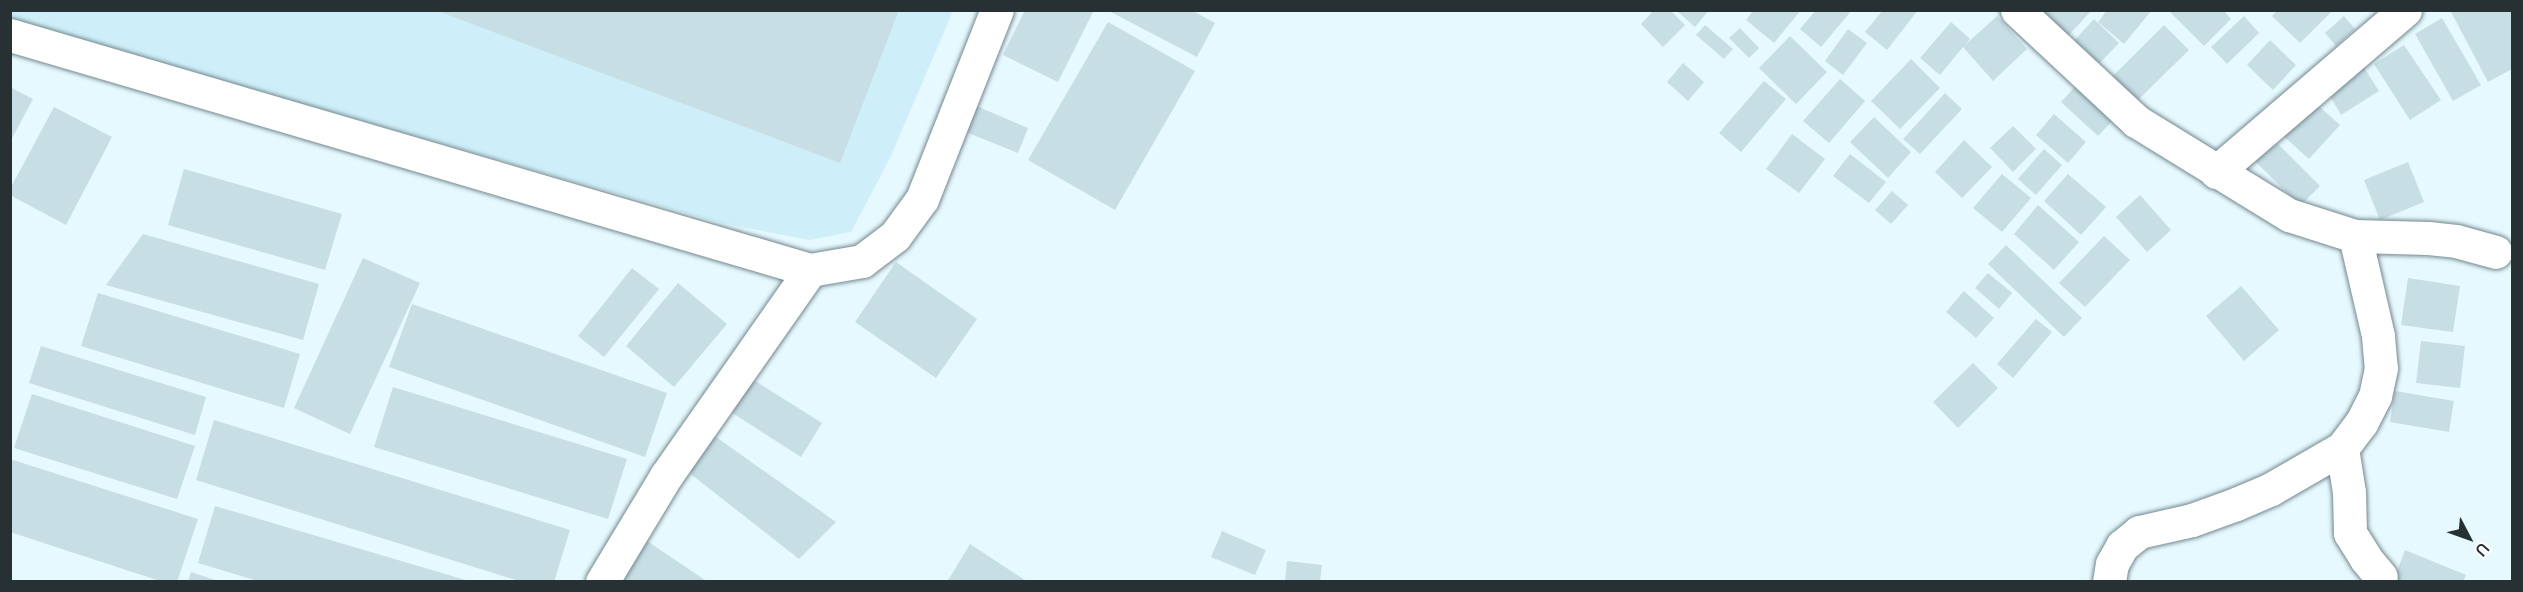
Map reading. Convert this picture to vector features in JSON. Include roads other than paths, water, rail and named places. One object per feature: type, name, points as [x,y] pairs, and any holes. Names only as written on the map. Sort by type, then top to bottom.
[{"type":"street","points":[[10,35],[810,270],[862,261],[895,236],[922,199],[997,10]]},
{"type":"street","points":[[2017,10],[2136,122],[2289,214],[2355,236],[2428,237],[2456,241],[2496,252]]},
{"type":"street","points":[[2216,172],[2405,10]]},
{"type":"street","points":[[2109,582],[2112,564],[2122,546],[2139,532],[2192,520],[2271,489],[2342,448],[2361,423],[2375,396],[2380,368],[2378,336],[2355,236]]},
{"type":"street","points":[[602,582],[666,476],[810,270]]},
{"type":"street","points":[[2342,448],[2349,492],[2350,533],[2366,560],[2381,577]]}]
